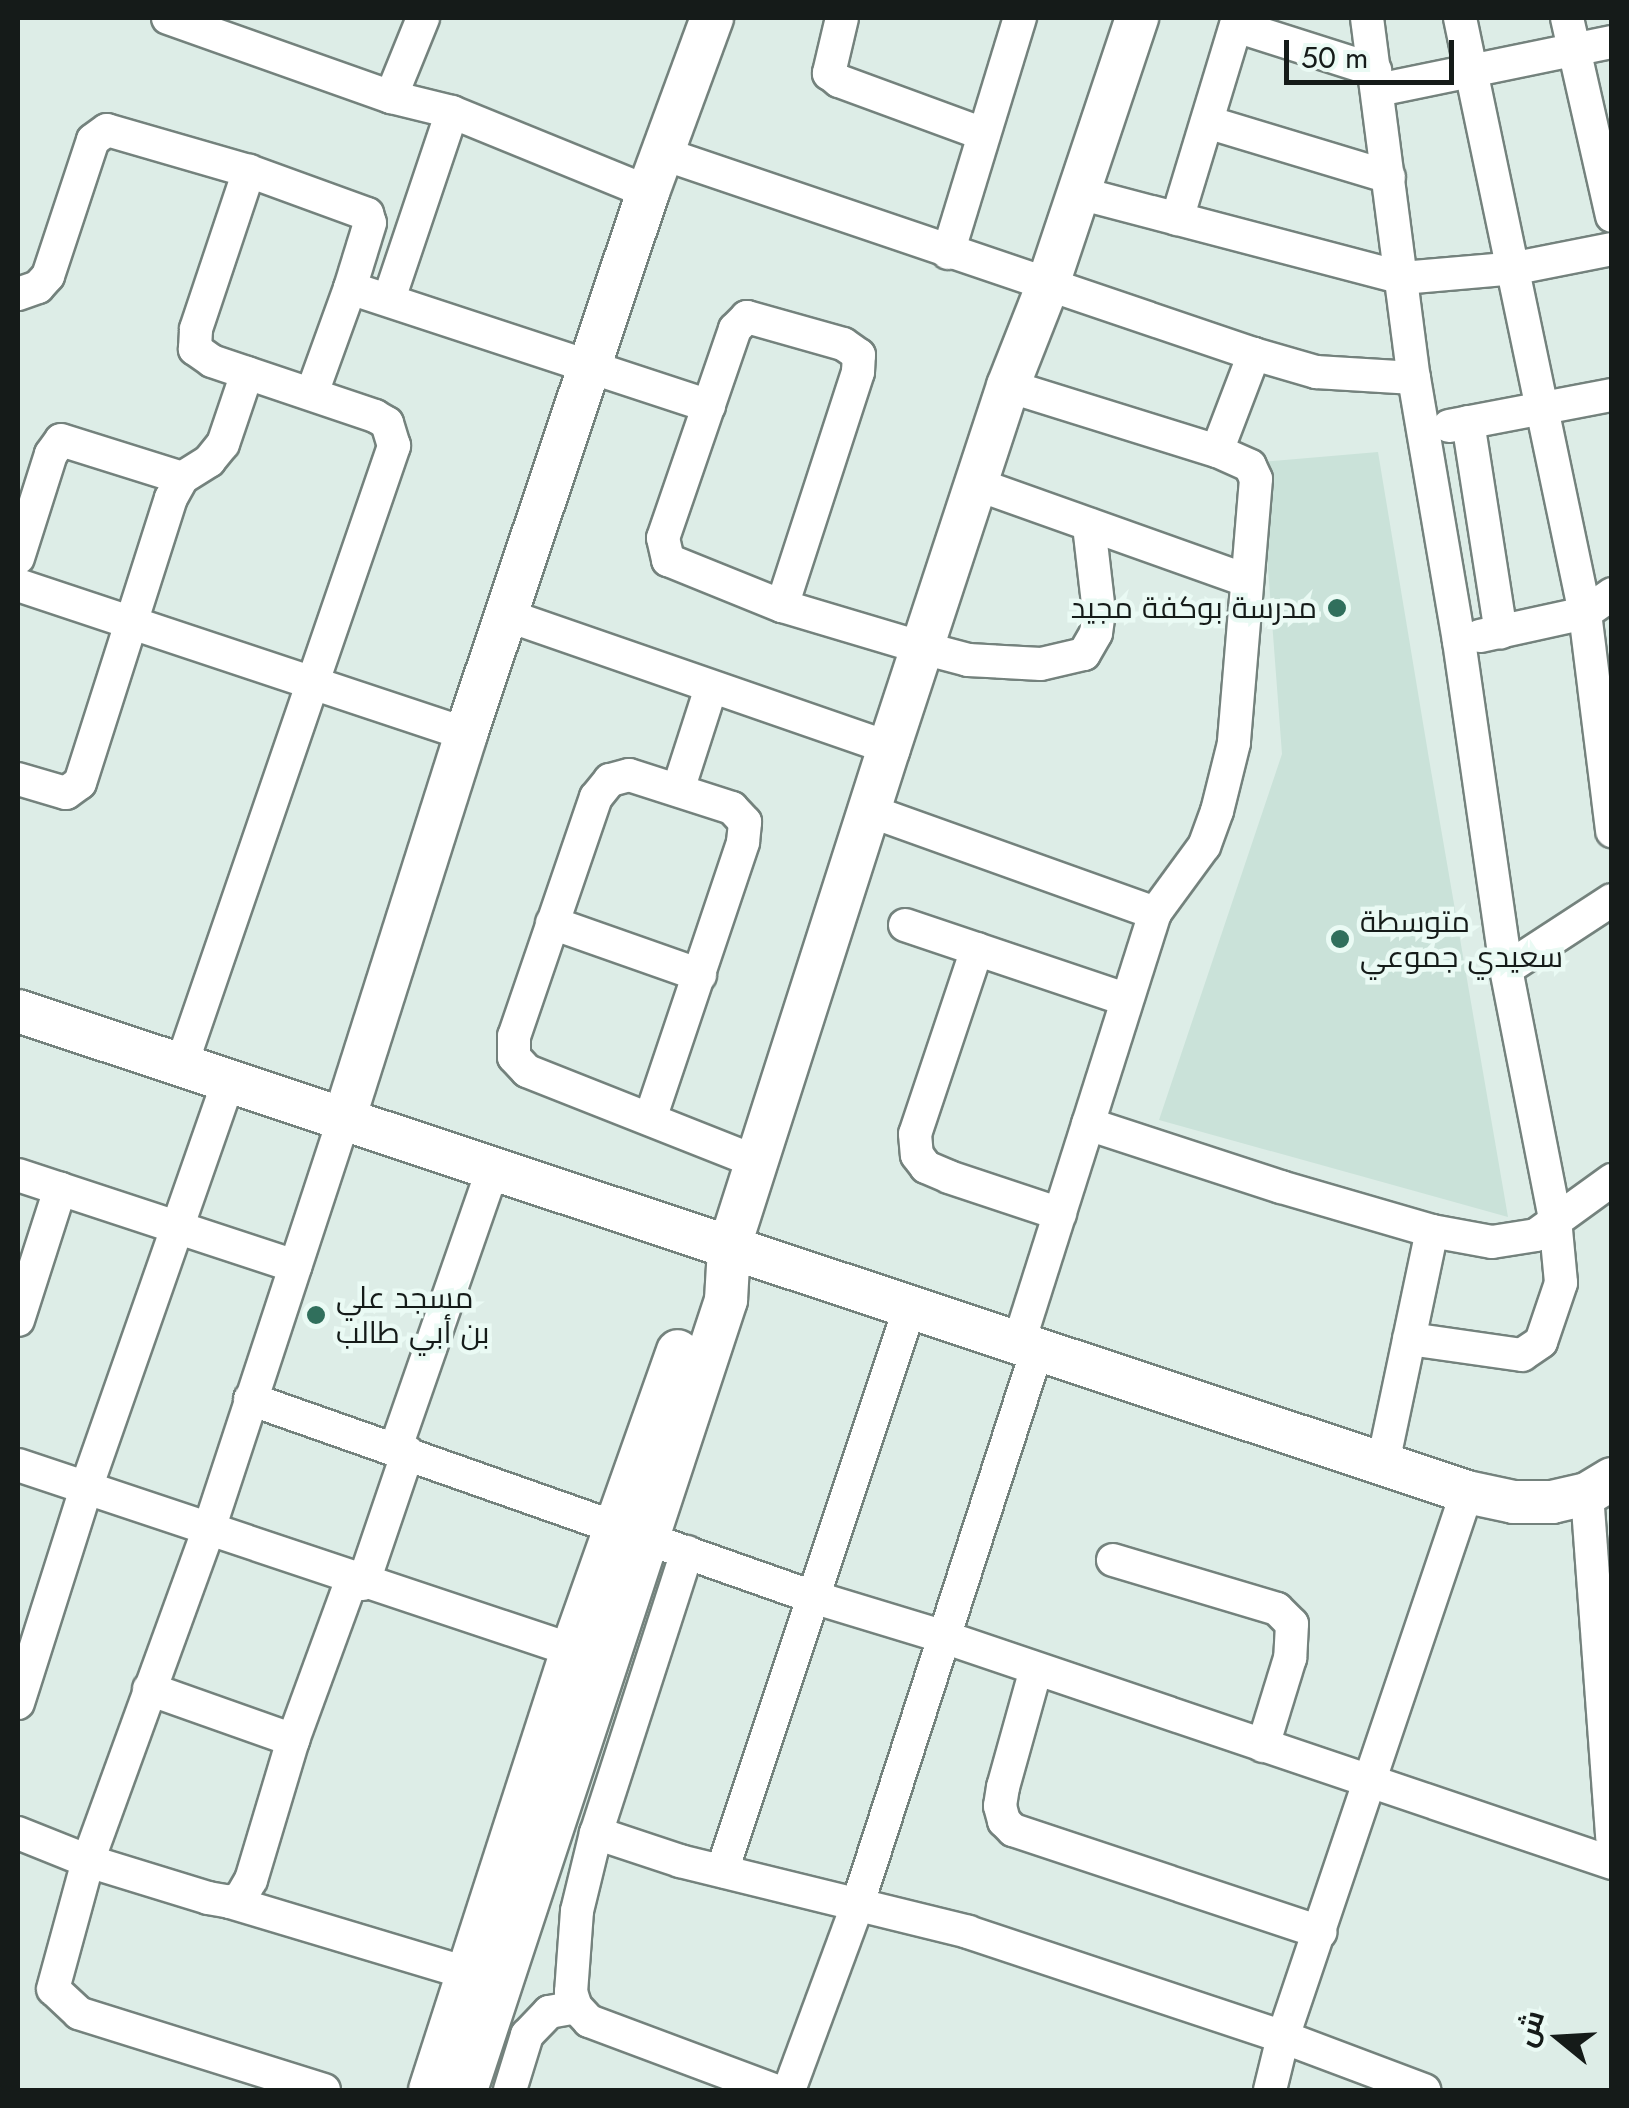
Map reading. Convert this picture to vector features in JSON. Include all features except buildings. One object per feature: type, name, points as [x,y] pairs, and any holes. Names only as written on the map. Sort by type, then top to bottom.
[{"type":"main road","points":[[345,1116],[466,734],[712,18]]},
{"type":"main road","points":[[466,2090],[726,1300],[729,1248],[889,748],[1008,386],[1047,287],[1137,18]]},
{"type":"main road","points":[[18,1011],[228,1082],[345,1116],[729,1248],[1467,1492],[1514,1502],[1552,1502],[1599,1486]]},
{"type":"main road","points":[[430,2090],[572,1650],[650,1540]]},
{"type":"street","points":[[168,18],[391,96],[948,253],[1316,372],[1414,378]]},
{"type":"street","points":[[391,96],[424,18]]},
{"type":"street","points":[[842,18],[828,65],[829,73],[838,81],[982,134]]},
{"type":"street","points":[[948,253],[1020,18]]},
{"type":"street","points":[[1367,18],[1414,378],[1459,640],[1506,969],[1555,1219],[1561,1283],[1540,1342],[1522,1355],[1409,1340]]},
{"type":"street","points":[[1460,18],[1544,407],[1598,604],[1612,831]]},
{"type":"street","points":[[1177,219],[1237,22],[1377,80],[1472,72],[1571,33],[1612,42]]},
{"type":"street","points":[[1571,33],[1612,216]]},
{"type":"street","points":[[389,299],[452,112]]},
{"type":"street","points":[[1206,122],[1390,176]]},
{"type":"street","points":[[18,294],[38,287],[48,276],[98,133],[118,132],[249,171],[367,214],[370,223],[312,393]]},
{"type":"street","points":[[181,1066],[394,446],[387,423],[376,416],[202,355],[193,340],[249,171]]},
{"type":"street","points":[[1079,194],[1402,278],[1516,268],[1612,249]]},
{"type":"street","points":[[350,288],[709,406]]},
{"type":"street","points":[[782,606],[858,372],[859,356],[842,344],[747,317],[735,329],[663,538],[663,552],[682,568],[782,606],[922,648],[1003,664],[1042,664],[1084,654],[1096,633],[1100,612],[1089,525]]},
{"type":"street","points":[[1217,451],[1254,354]]},
{"type":"street","points":[[18,779],[66,793],[80,783],[171,498],[182,478],[209,461],[223,444],[247,373]]},
{"type":"street","points":[[789,2090],[858,1904],[941,1636],[1124,999],[1154,913],[1204,846],[1234,743],[1256,479],[1250,466],[1217,451],[1008,386]]},
{"type":"street","points":[[1424,430],[1612,394]]},
{"type":"street","points":[[1468,422],[1500,632]]},
{"type":"street","points":[[18,558],[30,479],[55,446],[68,440],[182,478]]},
{"type":"street","points":[[976,484],[1246,580]]},
{"type":"street","points":[[18,585],[466,734]]},
{"type":"street","points":[[1459,640],[1598,604]]},
{"type":"street","points":[[506,615],[889,748]]},
{"type":"street","points":[[678,790],[711,688]]},
{"type":"street","points":[[650,1116],[743,842],[745,822],[732,808],[629,775],[604,786],[514,1036],[514,1057],[527,1071],[650,1116],[757,1162]]},
{"type":"street","points":[[870,811],[1154,913]]},
{"type":"street","points":[[1506,969],[1612,900]]},
{"type":"street","points":[[552,922],[700,975]]},
{"type":"street","points":[[905,925],[1124,999]]},
{"type":"street","points":[[977,949],[916,1134],[917,1155],[926,1167],[949,1177],[1060,1214]]},
{"type":"street","points":[[18,1703],[86,1488],[228,1082]]},
{"type":"street","points":[[324,2090],[79,2013],[63,2003],[53,1989],[88,1861],[208,1532],[345,1116]]},
{"type":"street","points":[[1088,1124],[1281,1187],[1432,1231],[1492,1242],[1536,1235],[1612,1180]]},
{"type":"street","points":[[230,1902],[242,1897],[251,1880],[293,1740],[358,1582],[494,1168]]},
{"type":"street","points":[[18,1176],[296,1266]]},
{"type":"street","points":[[18,1320],[60,1189]]},
{"type":"street","points":[[1383,1463],[1432,1231]]},
{"type":"street","points":[[722,1871],[910,1308]]},
{"type":"street","points":[[250,1399],[813,1598],[941,1636],[1612,1862]]},
{"type":"street","points":[[18,1465],[208,1532],[572,1650]]},
{"type":"street","points":[[1599,1486],[1612,1837]]},
{"type":"street","points":[[1270,2090],[1283,2037],[1467,1492]]},
{"type":"street","points":[[650,1540],[571,1957],[576,2007],[590,2021],[616,2034],[774,2090]]},
{"type":"street","points":[[1113,1560],[1277,1609],[1292,1624],[1290,1658],[1263,1746]]},
{"type":"street","points":[[1036,1670],[1002,1786],[1004,1821],[1014,1830],[1320,1932]]},
{"type":"street","points":[[148,1689],[293,1740]]},
{"type":"street","points":[[18,1833],[88,1861],[466,1973]]},
{"type":"street","points":[[596,1833],[722,1871],[968,1932],[1283,2037],[1424,2090]]},
{"type":"street","points":[[510,2090],[527,2035],[548,2012],[576,2007]]},
{"type":"shaded area","name":"متوسطة سعيدي جموعي","points":[[1378,452],[1508,1217],[1159,1120],[1282,754],[1260,462]]},
{"type":"place","name":"مدرسة بوكفة مجيد","points":[[1337,608]]},
{"type":"place","name":"متوسطة سعيدي جموعي","points":[[1340,939]]},
{"type":"place","name":"مسجد علي بن أبي طالب","points":[[316,1315]]}]
